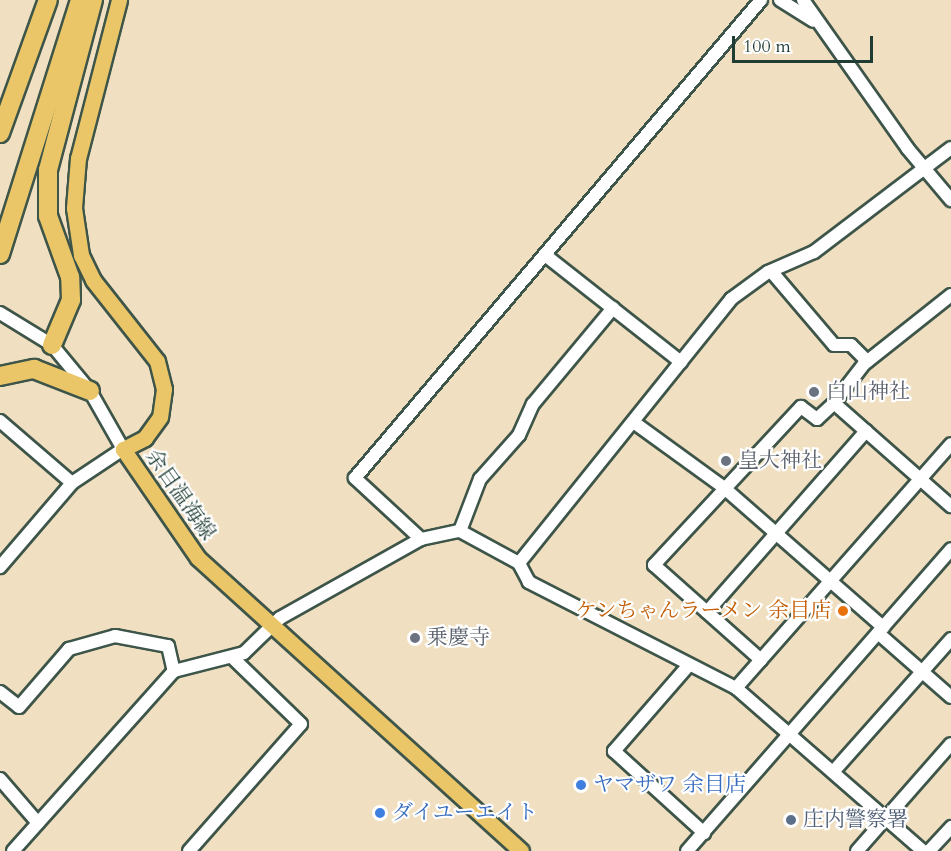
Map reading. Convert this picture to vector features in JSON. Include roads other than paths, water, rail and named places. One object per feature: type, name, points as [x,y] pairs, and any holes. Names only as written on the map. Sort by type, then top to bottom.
[{"type":"highway","points":[[0,133],[48,0]]},
{"type":"highway","points":[[0,224],[69,0]]},
{"type":"highway","points":[[0,254],[80,0]]},
{"type":"highway","points":[[52,345],[71,300],[70,277],[48,216],[48,170],[93,0]]},
{"type":"highway","points":[[0,376],[34,369],[90,391]]},
{"type":"main road","name":"余目温海線","points":[[119,0],[78,158],[74,208],[81,255],[93,280],[157,361],[164,389],[160,417],[145,438],[123,449],[198,558],[271,629],[522,851]]},
{"type":"street","points":[[421,539],[355,478],[761,0]]},
{"type":"street","points":[[780,0],[814,21]]},
{"type":"street","points":[[803,0],[814,21],[951,200]]},
{"type":"street","points":[[519,563],[636,424],[731,299],[771,271],[813,252],[924,165],[951,148]]},
{"type":"street","points":[[545,255],[681,362]]},
{"type":"street","points":[[771,271],[834,345],[851,345],[867,362]]},
{"type":"street","points":[[761,660],[654,565],[723,487],[801,407],[818,419],[867,362],[951,295]]},
{"type":"street","points":[[460,531],[480,479],[519,435],[533,404],[613,308]]},
{"type":"street","points":[[0,313],[52,345],[90,391],[123,449],[72,483],[0,567]]},
{"type":"street","points":[[834,403],[951,506]]},
{"type":"street","points":[[0,421],[72,483]]},
{"type":"street","points":[[636,424],[723,487],[832,580],[880,630],[951,697]]},
{"type":"street","points":[[707,612],[866,431]]},
{"type":"street","points":[[736,688],[951,444]]},
{"type":"street","points":[[13,851],[174,671],[233,658],[271,629],[280,618],[421,539],[460,531],[519,563],[529,582],[688,666],[736,688],[923,851]]},
{"type":"street","points":[[687,851],[951,549]]},
{"type":"street","points":[[0,692],[19,707],[69,649],[115,636],[168,646],[174,671]]},
{"type":"street","points":[[833,772],[951,639]]},
{"type":"street","points":[[189,851],[301,724],[233,658]]},
{"type":"street","points":[[688,666],[614,751],[704,832]]},
{"type":"street","points":[[857,851],[951,744]]},
{"type":"street","points":[[0,779],[38,823]]},
{"type":"street","points":[[929,851],[951,827]]},
{"type":"place","name":"白山神社","points":[[814,392]]},
{"type":"place","name":"皇大神社","points":[[726,461]]},
{"type":"place","name":"ケンちゃんラーメン 余目店","points":[[843,611]]},
{"type":"place","name":"乗慶寺","points":[[415,638]]},
{"type":"place","name":"ヤマザワ 余目店","points":[[581,785]]},
{"type":"place","name":"ダイユーエイト","points":[[380,813]]},
{"type":"place","name":"庄内警察署","points":[[791,820]]}]
